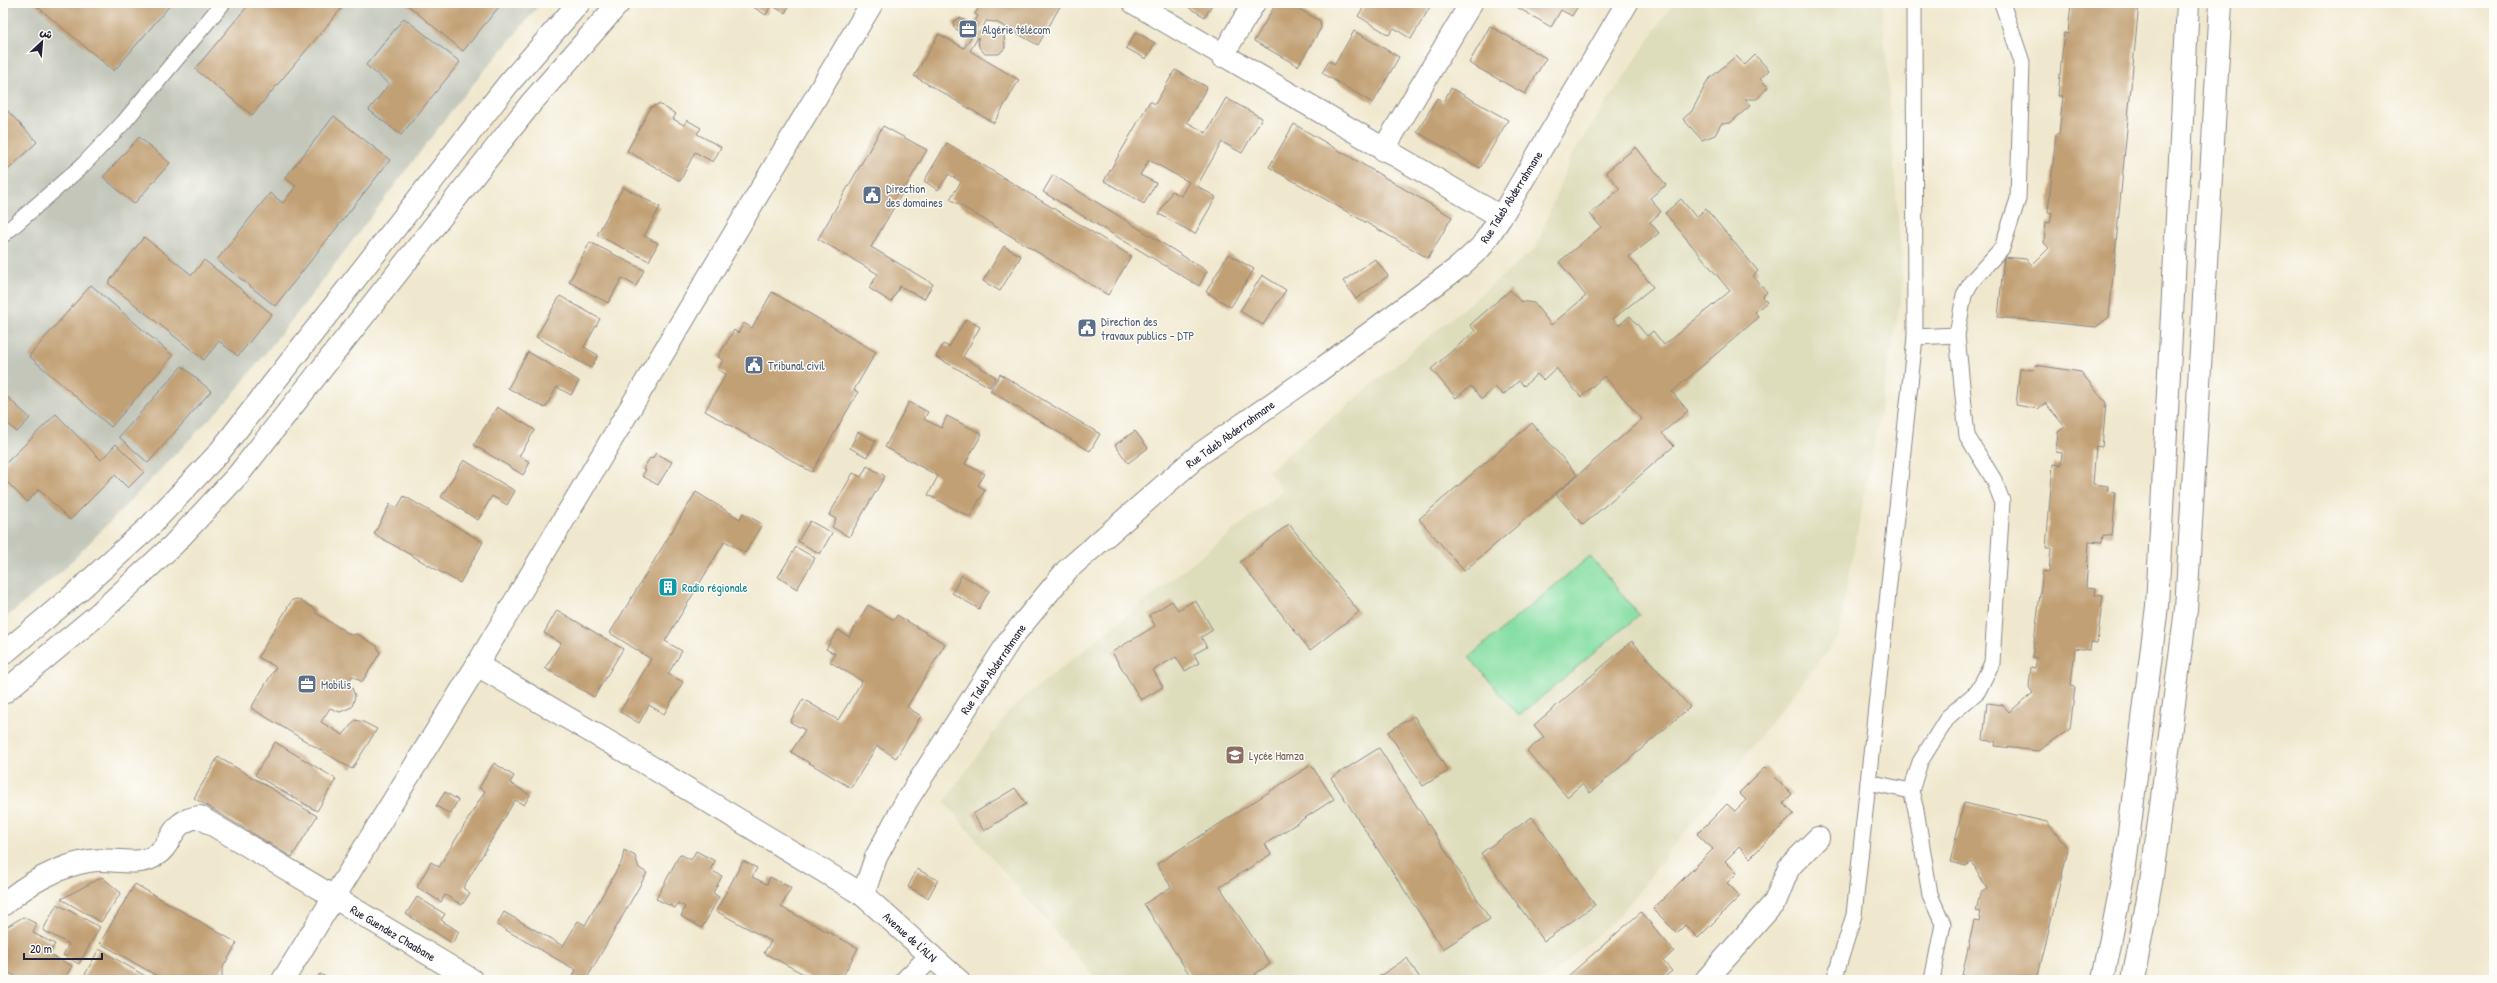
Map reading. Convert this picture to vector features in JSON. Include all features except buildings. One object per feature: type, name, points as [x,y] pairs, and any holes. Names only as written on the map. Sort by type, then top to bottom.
[{"type":"street","points":[[3,654],[76,593],[149,527],[217,455],[509,83],[579,3]]},
{"type":"street","points":[[3,693],[96,616],[173,545],[238,475],[532,102],[619,3]]},
{"type":"street","points":[[283,980],[477,665],[872,3]]},
{"type":"street","points":[[1134,3],[1222,56],[1501,218]]},
{"type":"street","points":[[1222,56],[1254,3]]},
{"type":"street","points":[[1384,150],[1471,3]]},
{"type":"street","name":"Rue Taleb Abderrahmane","points":[[862,895],[876,857],[907,800],[1012,638],[1068,570],[1200,454],[1312,376],[1459,267],[1480,247],[1501,218],[1627,3]]},
{"type":"street","points":[[2103,980],[2125,865],[2157,606],[2188,3]]},
{"type":"street","points":[[2133,980],[2152,876],[2186,609],[2221,3]]},
{"type":"street","name":"Avenue de l'ALN","points":[[477,665],[638,758],[862,895],[958,980]]},
{"type":"street","name":"Rue Guendez Chaabane","points":[[3,905],[17,892],[52,874],[89,861],[135,860],[153,857],[166,844],[174,830],[186,819],[200,817],[472,980]]},
{"type":"street","points":[[1706,980],[1775,902],[1789,867],[1818,838]]},
{"type":"street","points":[[907,980],[931,956]]},
{"type":"lane","points":[[3,235],[83,165],[114,133],[223,3]]},
{"type":"lane","points":[[1834,980],[1854,915],[1915,337],[1914,3]]},
{"type":"lane","points":[[1932,980],[1943,924],[1930,895],[1916,810],[1911,791],[1920,762],[1948,717],[1978,691],[1992,663],[2002,501],[1994,480],[1967,436],[1957,336],[1964,295],[1972,281],[2002,248],[2018,199],[2022,62],[2002,3]]},
{"type":"lane","points":[[1915,337],[1957,336]]},
{"type":"lane","points":[[1868,782],[1911,791]]},
{"type":"shaded area","points":[[3,3],[541,3],[455,106],[306,302],[230,398],[62,571],[3,620]]},
{"type":"shaded area","points":[[1673,3],[1882,3],[1903,287],[1838,637],[1620,915],[1546,980],[1097,980],[944,802],[1011,708],[1283,491],[1268,471],[1536,248],[1570,158]]},
{"type":"green space","points":[[1590,556],[1639,615],[1519,716],[1469,657]]},
{"type":"place","name":"Algérie télécom","points":[[968,29]]},
{"type":"place","name":"Direction des domaines","points":[[872,195]]},
{"type":"place","name":"Direction des travaux publics - DTP","points":[[1087,328]]},
{"type":"place","name":"Tribunal civil","points":[[754,365]]},
{"type":"place","name":"Radio régionale","points":[[668,587]]},
{"type":"place","name":"Mobilis","points":[[307,684]]},
{"type":"place","name":"Lycée Hamza","points":[[1235,755]]}]
